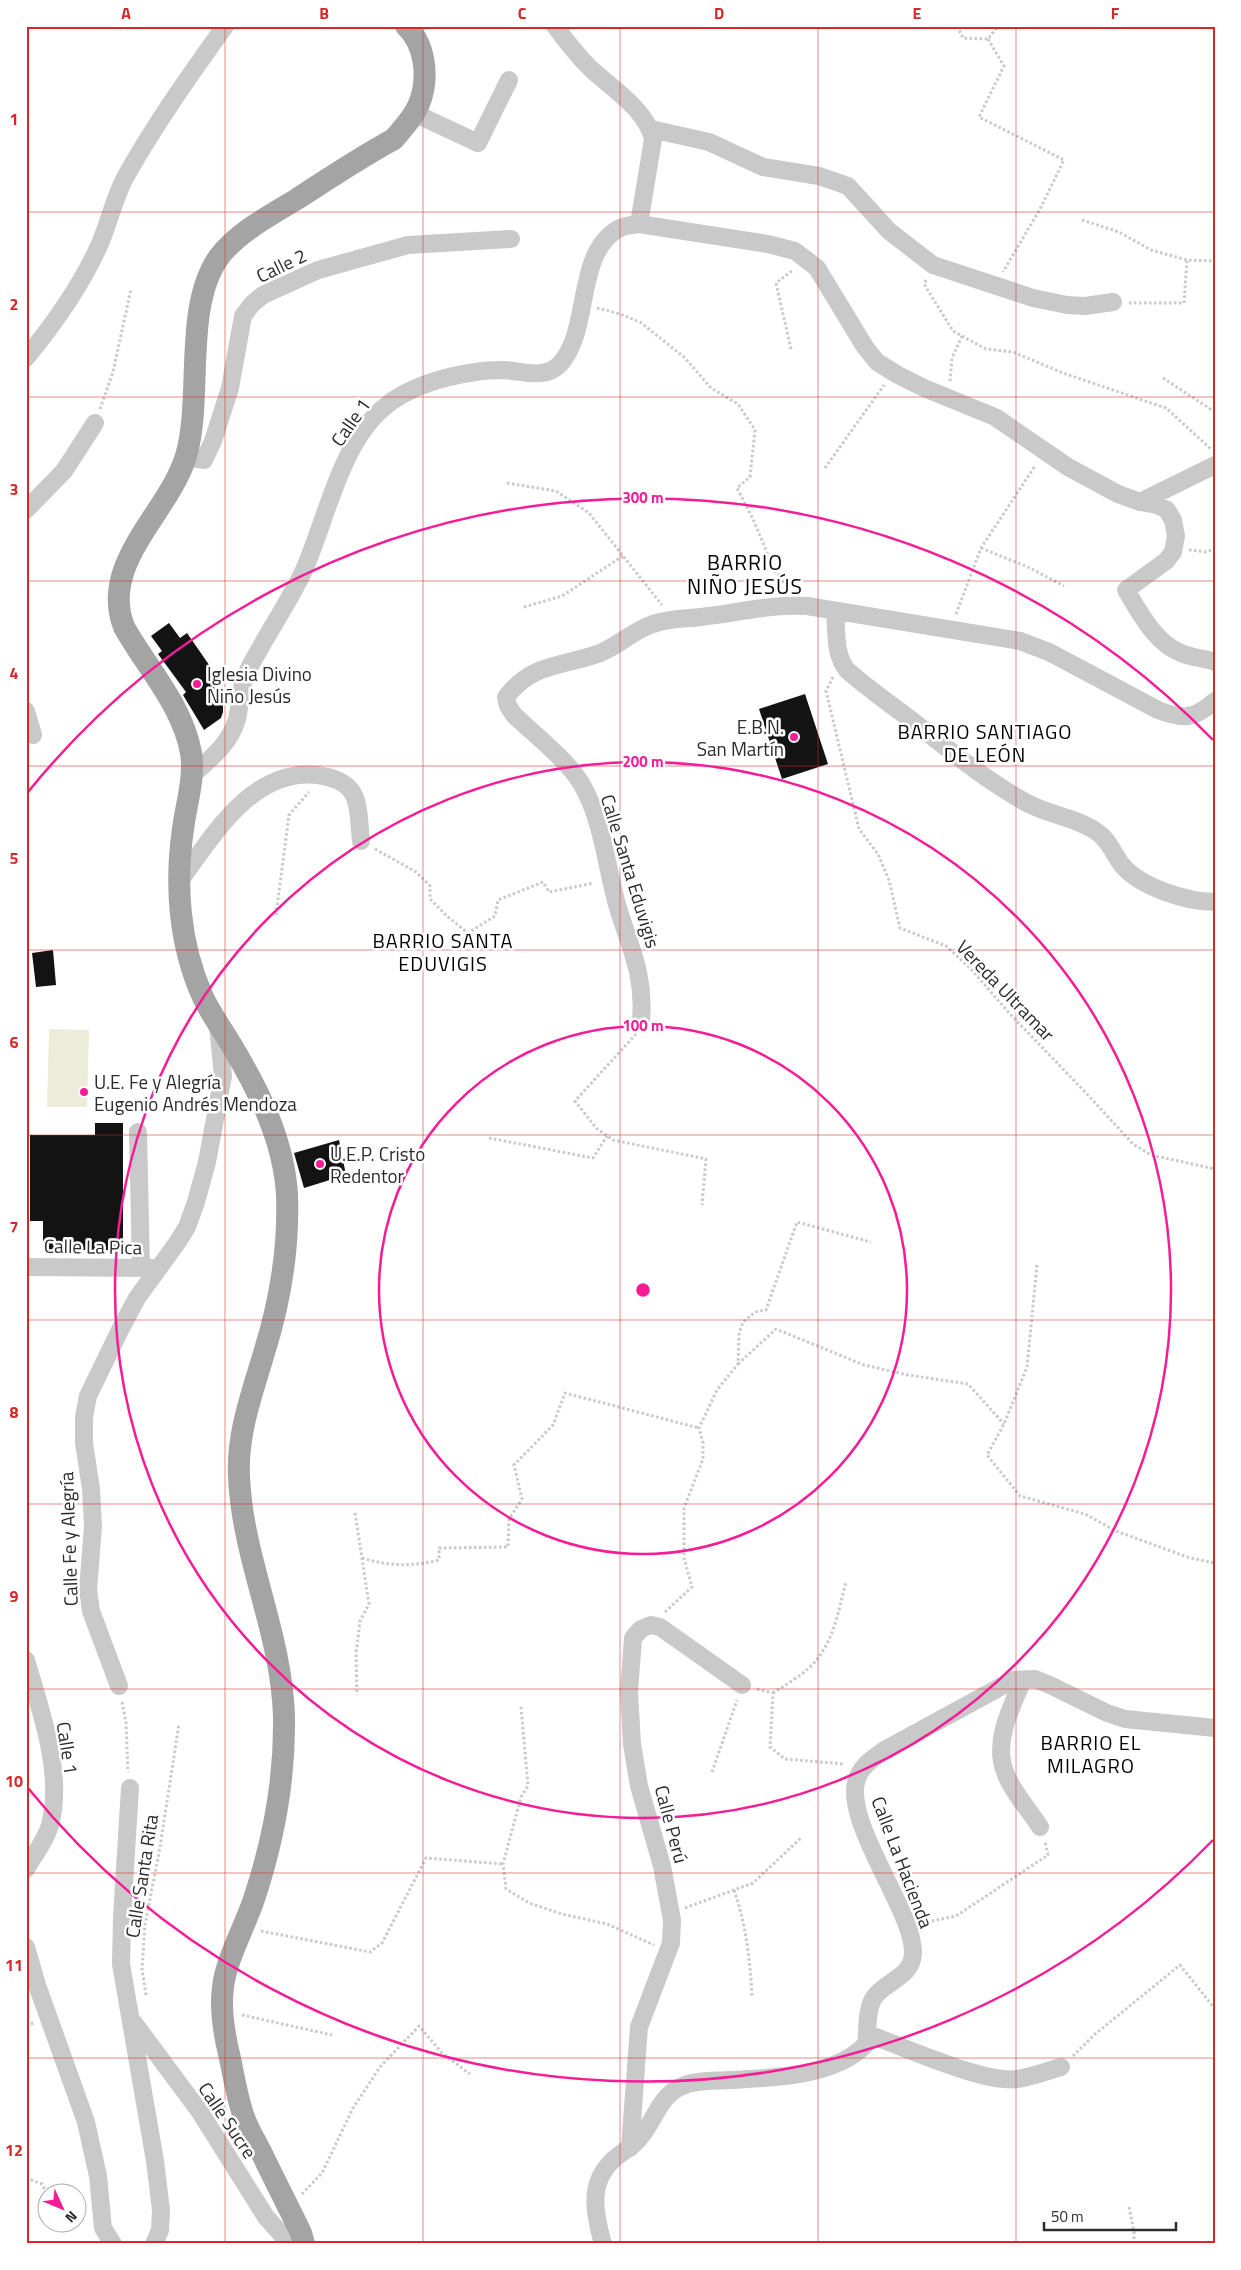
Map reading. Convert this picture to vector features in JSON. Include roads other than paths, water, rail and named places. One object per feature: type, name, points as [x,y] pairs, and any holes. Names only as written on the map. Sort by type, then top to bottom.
[{"type":"main road","points":[[304,2244],[245,2120],[224,2035],[223,2011],[223,1987],[270,1845],[282,1764],[284,1718],[281,1680],[244,1519],[238,1475],[239,1449],[251,1392],[270,1332],[281,1282],[286,1233],[287,1191],[278,1145],[258,1092],[202,995],[192,963],[182,925],[179,882],[179,864],[191,776],[191,754],[175,707],[124,627],[119,614],[118,595],[123,572],[133,548],[174,484],[186,457],[191,427],[194,365],[202,297],[211,272],[219,257],[258,224],[394,139],[419,106],[424,88],[424,64],[420,44],[406,26]]},
{"type":"street","points":[[26,358],[58,316],[86,272],[98,249],[112,206],[125,177],[160,120],[225,26]]},
{"type":"street","points":[[556,26],[589,67],[642,116],[651,129],[653,138],[639,224],[768,244],[795,251],[817,268],[865,347],[877,362],[892,372],[995,417],[1068,467],[1118,494],[1140,502],[1157,505],[1167,510],[1173,520],[1176,536],[1173,552],[1166,561],[1126,590],[1149,627],[1172,649],[1183,654],[1215,662]]},
{"type":"street","points":[[414,113],[478,143],[509,80]]},
{"type":"street","points":[[651,129],[709,142],[763,167],[819,176],[848,186],[889,231],[932,265],[1033,298],[1067,305],[1085,306],[1113,302]]},
{"type":"street","name":"Calle 1","points":[[191,776],[220,750],[230,737],[245,680],[304,569],[333,490],[356,444],[371,421],[383,408],[405,394],[442,379],[494,370],[533,374],[548,372],[559,366],[568,353],[576,335],[582,304],[597,254],[606,239],[621,227],[639,224]]},
{"type":"street","name":"Calle 2","points":[[186,457],[204,460],[213,441],[230,388],[243,316],[252,304],[263,295],[318,270],[408,246],[511,240]]},
{"type":"street","points":[[26,510],[64,471],[95,423]]},
{"type":"street","points":[[1140,502],[1215,465]]},
{"type":"street","name":"Calle Santa Eduvigis","points":[[641,1019],[643,998],[640,979],[590,803],[580,783],[568,767],[514,715],[508,706],[506,697],[517,683],[542,669],[602,652],[651,624],[672,619],[701,618],[762,607],[794,605],[1020,641],[1041,649],[1158,710],[1174,716],[1190,717],[1202,712],[1215,702]]},
{"type":"street","points":[[835,611],[840,662],[863,684],[979,774],[1028,804],[1055,816],[1080,822],[1097,832],[1110,844],[1122,865],[1146,884],[1174,895],[1215,902]]},
{"type":"street","points":[[26,710],[34,735]]},
{"type":"street","points":[[179,882],[212,836],[241,804],[256,792],[283,777],[302,774],[323,776],[342,782],[351,788],[356,797],[361,841]]},
{"type":"street","name":"Calle Fe y Alegría","points":[[119,1686],[91,1611],[88,1590],[93,1526],[91,1489],[84,1443],[84,1417],[88,1396],[120,1330],[137,1298],[160,1268],[187,1227],[196,1202],[207,1162],[223,1076],[218,1024]]},
{"type":"street","points":[[138,1132],[141,1268]]},
{"type":"street","name":"Calle La Pica","points":[[26,1266],[160,1268]]},
{"type":"street","name":"Calle Perú","points":[[630,2148],[639,2027],[671,1943],[671,1914],[662,1866],[639,1786],[632,1744],[628,1692],[634,1638],[641,1628],[651,1625],[660,1627],[742,1685]]},
{"type":"street","name":"Calle 1","points":[[26,1660],[52,1762],[53,1798],[50,1826],[26,1869]]},
{"type":"street","name":"Calle La Hacienda","points":[[603,2244],[595,2203],[597,2183],[602,2171],[641,2138],[668,2095],[680,2086],[699,2082],[798,2073],[831,2067],[848,2060],[866,2044],[869,2010],[873,1999],[880,1991],[899,1979],[909,1968],[913,1954],[910,1933],[882,1874],[856,1803],[855,1787],[858,1776],[865,1765],[883,1751],[961,1707],[1014,1680],[1035,1679],[1107,1713],[1125,1719],[1215,1728]]},
{"type":"street","points":[[1022,1680],[1006,1719],[1001,1760],[1005,1774],[1040,1827]]},
{"type":"street","points":[[130,1788],[122,1917],[122,1964],[155,2160],[161,2210],[160,2230],[154,2244]]},
{"type":"street","points":[[26,1947],[37,1985],[86,2122],[98,2176],[103,2228],[113,2244]]},
{"type":"street","name":"Calle Sucre","points":[[131,2019],[200,2112],[266,2217],[290,2244]]},
{"type":"street","points":[[868,2034],[947,2064],[1001,2080],[1017,2079],[1061,2067]]},
{"type":"place","name":"Iglesia Divino Niño Jesús","points":[[197,684]]},
{"type":"place","name":"E.B.N. San Martín","points":[[794,737]]},
{"type":"place","name":"U.E. Fe y Alegría Eugenio Andrés Mendoza","points":[[84,1092]]},
{"type":"place","name":"U.E.P. Cristo Redentor","points":[[320,1164]]},
{"type":"district","name":"BARRIO NIÑO JESÚS","points":[[745,574]]},
{"type":"district","name":"BARRIO SANTIAGO DE LEÓN","points":[[985,742]]},
{"type":"district","name":"BARRIO SANTA EDUVIGIS","points":[[443,952]]},
{"type":"district","name":"BARRIO EL MILAGRO","points":[[1091,1754]]}]
